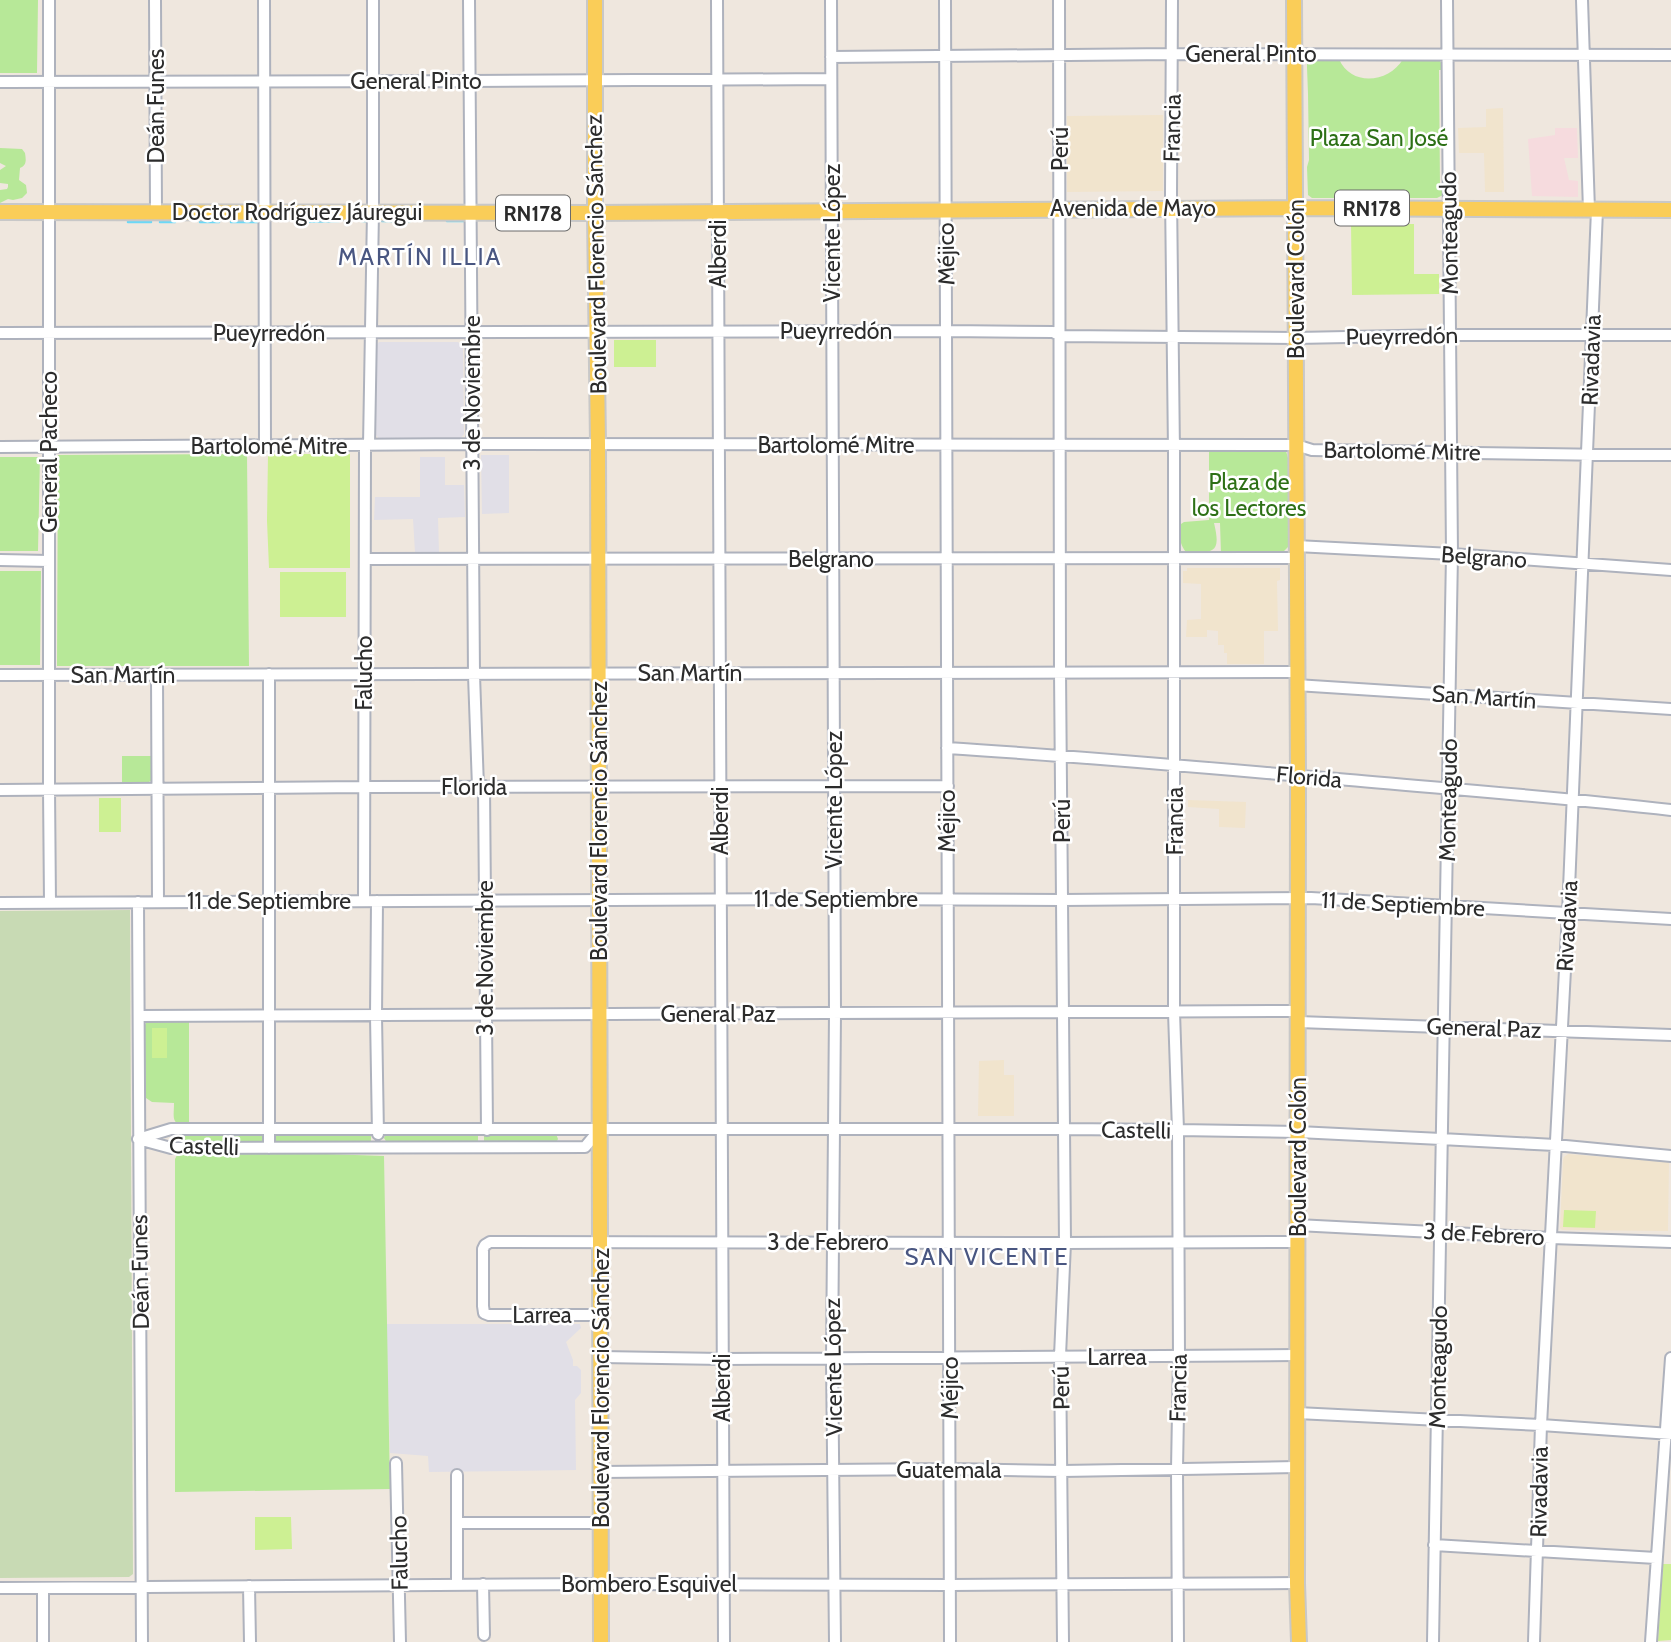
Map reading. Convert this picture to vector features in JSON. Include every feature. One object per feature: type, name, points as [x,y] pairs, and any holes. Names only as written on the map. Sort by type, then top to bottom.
[{"type":"main road","name":"Boulevard Florencio Sánchez","points":[[595,0],[601,1642]]},
{"type":"main road","name":"Boulevard Colón","points":[[1293,0],[1296,208],[1299,1642]]},
{"type":"main road","name":"Avenida de Mayo","points":[[595,213],[1172,208],[1671,210]]},
{"type":"main road","name":"Doctor Rodríguez Jáuregui","points":[[0,212],[595,213]]},
{"type":"street","name":"General Pacheco","points":[[48,0],[50,903]]},
{"type":"street","name":"Deán Funes","points":[[155,0],[156,212]]},
{"type":"street","points":[[264,0],[265,446]]},
{"type":"street","name":"Falucho","points":[[364,901],[365,559],[373,212],[373,0]]},
{"type":"street","name":"3 de Noviembre","points":[[470,0],[474,675],[484,900],[482,1147]]},
{"type":"street","name":"Alberdi","points":[[717,0],[724,1642]]},
{"type":"street","name":"Vicente López","points":[[831,0],[835,1013],[832,1358],[835,1642]]},
{"type":"street","name":"Méjico","points":[[945,0],[950,1642]]},
{"type":"street","name":"Perú","points":[[1059,0],[1060,672],[1065,1243],[1060,1356],[1063,1642]]},
{"type":"street","name":"Francia","points":[[1172,0],[1178,1642]]},
{"type":"street","name":"Monteagudo","points":[[1433,1642],[1452,554],[1447,0]]},
{"type":"street","name":"Rivadavia","points":[[1534,1642],[1541,1425],[1588,456],[1593,210],[1582,0]]},
{"type":"street","name":"General Pinto","points":[[831,57],[1173,54],[1671,55]]},
{"type":"street","name":"General Pinto","points":[[0,82],[831,79]]},
{"type":"street","name":"Pueyrredón","points":[[0,333],[947,331],[1053,332],[1060,336],[1296,338],[1671,335]]},
{"type":"street","name":"Bartolomé Mitre","points":[[0,447],[1174,444],[1296,445],[1312,450],[1588,456],[1671,455]]},
{"type":"street","name":"Belgrano","points":[[365,559],[1174,559],[1296,552],[1452,554],[1671,570]]},
{"type":"street","points":[[0,560],[49,561]]},
{"type":"street","name":"San Martín","points":[[0,675],[1175,672],[1296,678],[1449,695],[1671,709]]},
{"type":"street","points":[[269,674],[269,1148]]},
{"type":"street","points":[[157,675],[158,902]]},
{"type":"street","name":"Florida","points":[[947,748],[1175,764],[1573,798],[1671,810]]},
{"type":"street","name":"Florida","points":[[0,790],[947,786]]},
{"type":"street","name":"11 de Septiembre","points":[[0,903],[1311,898],[1671,919]]},
{"type":"street","points":[[377,901],[378,1147]]},
{"type":"street","name":"Deán Funes","points":[[138,902],[142,1642]]},
{"type":"street","name":"General Paz","points":[[139,1016],[1174,1012],[1671,1035]]},
{"type":"street","name":"Castelli","points":[[138,1139],[171,1129],[1178,1130],[1298,1132],[1555,1145],[1671,1156]]},
{"type":"street","name":"Castelli","points":[[138,1139],[171,1148],[586,1147],[600,1129]]},
{"type":"street","name":"3 de Febrero","points":[[1297,1225],[1671,1242]]},
{"type":"street","name":"3 de Febrero","points":[[485,1313],[483,1249],[489,1242],[1297,1242]]},
{"type":"street","name":"Larrea","points":[[485,1313],[601,1315]]},
{"type":"street","name":"Larrea","points":[[601,1357],[722,1359],[1297,1355]]},
{"type":"street","points":[[1651,1642],[1668,1434],[1671,1358]]},
{"type":"street","points":[[1297,1413],[1668,1434]]},
{"type":"street","name":"Falucho","points":[[396,1463],[400,1642]]},
{"type":"street","name":"Guatemala","points":[[601,1472],[950,1469],[1062,1471],[1297,1467]]},
{"type":"street","points":[[457,1475],[457,1585]]},
{"type":"street","points":[[457,1523],[601,1523]]},
{"type":"street","points":[[1434,1545],[1656,1558]]},
{"type":"street","name":"Bombero Esquivel","points":[[0,1588],[483,1584],[1297,1583]]},
{"type":"street","points":[[483,1584],[484,1635]]},
{"type":"street","points":[[249,1586],[250,1642]]},
{"type":"street","points":[[43,1588],[43,1642]]},
{"type":"shaded area","points":[[1503,108],[1504,192],[1485,192],[1484,153],[1459,153],[1458,128],[1486,127],[1486,109]]},
{"type":"shaded area","points":[[1163,115],[1163,191],[1067,192],[1067,116]]},
{"type":"shaded area","points":[[1555,128],[1577,128],[1578,158],[1564,158],[1569,180],[1578,181],[1578,197],[1532,196],[1528,139],[1555,135]]},
{"type":"shaded area","points":[[379,342],[458,342],[463,346],[464,434],[461,438],[379,439],[376,435],[376,346]]},
{"type":"shaded area","points":[[481,455],[509,455],[509,513],[482,514]]},
{"type":"shaded area","points":[[420,457],[445,457],[445,485],[464,485],[465,517],[438,518],[439,552],[415,552],[413,519],[374,520],[375,497],[420,497]]},
{"type":"shaded area","points":[[1187,568],[1280,568],[1280,580],[1277,581],[1278,631],[1264,631],[1264,664],[1227,664],[1224,645],[1218,645],[1218,631],[1207,630],[1207,637],[1186,637],[1187,620],[1201,619],[1201,584],[1183,583],[1183,571],[1187,571]]},
{"type":"shaded area","points":[[1188,800],[1246,802],[1245,828],[1219,827],[1219,809],[1188,807]]},
{"type":"shaded area","points":[[1004,1060],[1004,1075],[1014,1075],[1014,1116],[978,1116],[979,1061]]},
{"type":"shaded area","points":[[1568,1154],[1669,1162],[1668,1231],[1562,1230],[1563,1160]]},
{"type":"shaded area","points":[[386,1324],[580,1324],[581,1328],[566,1342],[573,1366],[581,1370],[581,1393],[575,1400],[576,1470],[429,1472],[428,1456],[390,1453]]},
{"type":"green space","points":[[0,0],[38,0],[37,73],[0,73]]},
{"type":"green space","name":"Plaza San José","points":[[1311,59],[1339,59],[1345,68],[1361,78],[1380,77],[1389,73],[1403,59],[1439,60],[1442,64],[1442,70],[1439,70],[1440,187],[1444,188],[1443,195],[1437,198],[1312,198],[1308,195],[1307,62]]},
{"type":"green space","points":[[0,148],[22,149],[25,153],[26,162],[20,168],[19,180],[26,185],[27,193],[22,198],[8,199],[0,203],[0,190],[7,189],[8,184],[0,183],[0,170],[6,166],[0,163]]},
{"type":"green space","points":[[1351,224],[1414,224],[1414,274],[1439,274],[1439,294],[1352,295]]},
{"type":"green space","points":[[614,340],[656,340],[656,367],[614,367]]},
{"type":"green space","name":"Plaza de los Lectores","points":[[1209,449],[1286,451],[1288,547],[1282,553],[1221,554],[1220,523],[1214,523],[1217,540],[1214,549],[1186,552],[1180,539],[1181,524],[1209,520]]},
{"type":"green space","points":[[247,454],[249,666],[57,666],[58,455]]},
{"type":"green space","points":[[268,454],[350,454],[350,568],[269,568]]},
{"type":"green space","points":[[0,457],[40,457],[38,551],[0,551]]},
{"type":"green space","points":[[0,571],[41,571],[40,665],[0,665]]},
{"type":"green space","points":[[280,572],[346,572],[346,617],[280,617]]},
{"type":"green space","points":[[122,756],[153,756],[152,780],[142,784],[122,784]]},
{"type":"green space","points":[[99,798],[121,798],[121,832],[99,832]]},
{"type":"green space","points":[[130,910],[133,1574],[129,1577],[0,1578],[0,911]]},
{"type":"green space","points":[[151,1021],[189,1021],[189,1126],[174,1120],[174,1103],[152,1102],[146,1098],[144,1027]]},
{"type":"green space","points":[[152,1028],[167,1028],[167,1058],[152,1058]]},
{"type":"green space","points":[[273,1133],[368,1134],[371,1135],[371,1143],[273,1144]]},
{"type":"green space","points":[[478,1133],[478,1144],[387,1143],[384,1138],[390,1134]]},
{"type":"green space","points":[[484,1133],[556,1134],[558,1139],[556,1143],[484,1144]]},
{"type":"green space","points":[[179,1134],[264,1134],[264,1144],[179,1144]]},
{"type":"green space","points":[[178,1153],[384,1156],[390,1489],[175,1492],[175,1159]]},
{"type":"green space","points":[[1564,1210],[1596,1211],[1595,1228],[1563,1227]]},
{"type":"green space","points":[[255,1517],[291,1517],[292,1549],[255,1550]]},
{"type":"green space","points":[[1663,1564],[1671,1564],[1671,1640],[1658,1641]]},
{"type":"waterway","points":[[298,222],[339,221]]},
{"type":"waterway","points":[[382,221],[410,221]]},
{"type":"waterway","points":[[447,221],[467,221]]},
{"type":"waterway","points":[[128,222],[151,222]]},
{"type":"waterway","points":[[160,222],[175,222]]},
{"type":"waterway","points":[[200,222],[219,222]]},
{"type":"waterway","points":[[231,222],[258,222]]},
{"type":"district","name":"MARTÍN ILLIA","points":[[420,256]]},
{"type":"district","name":"SAN VICENTE","points":[[987,1256]]}]
